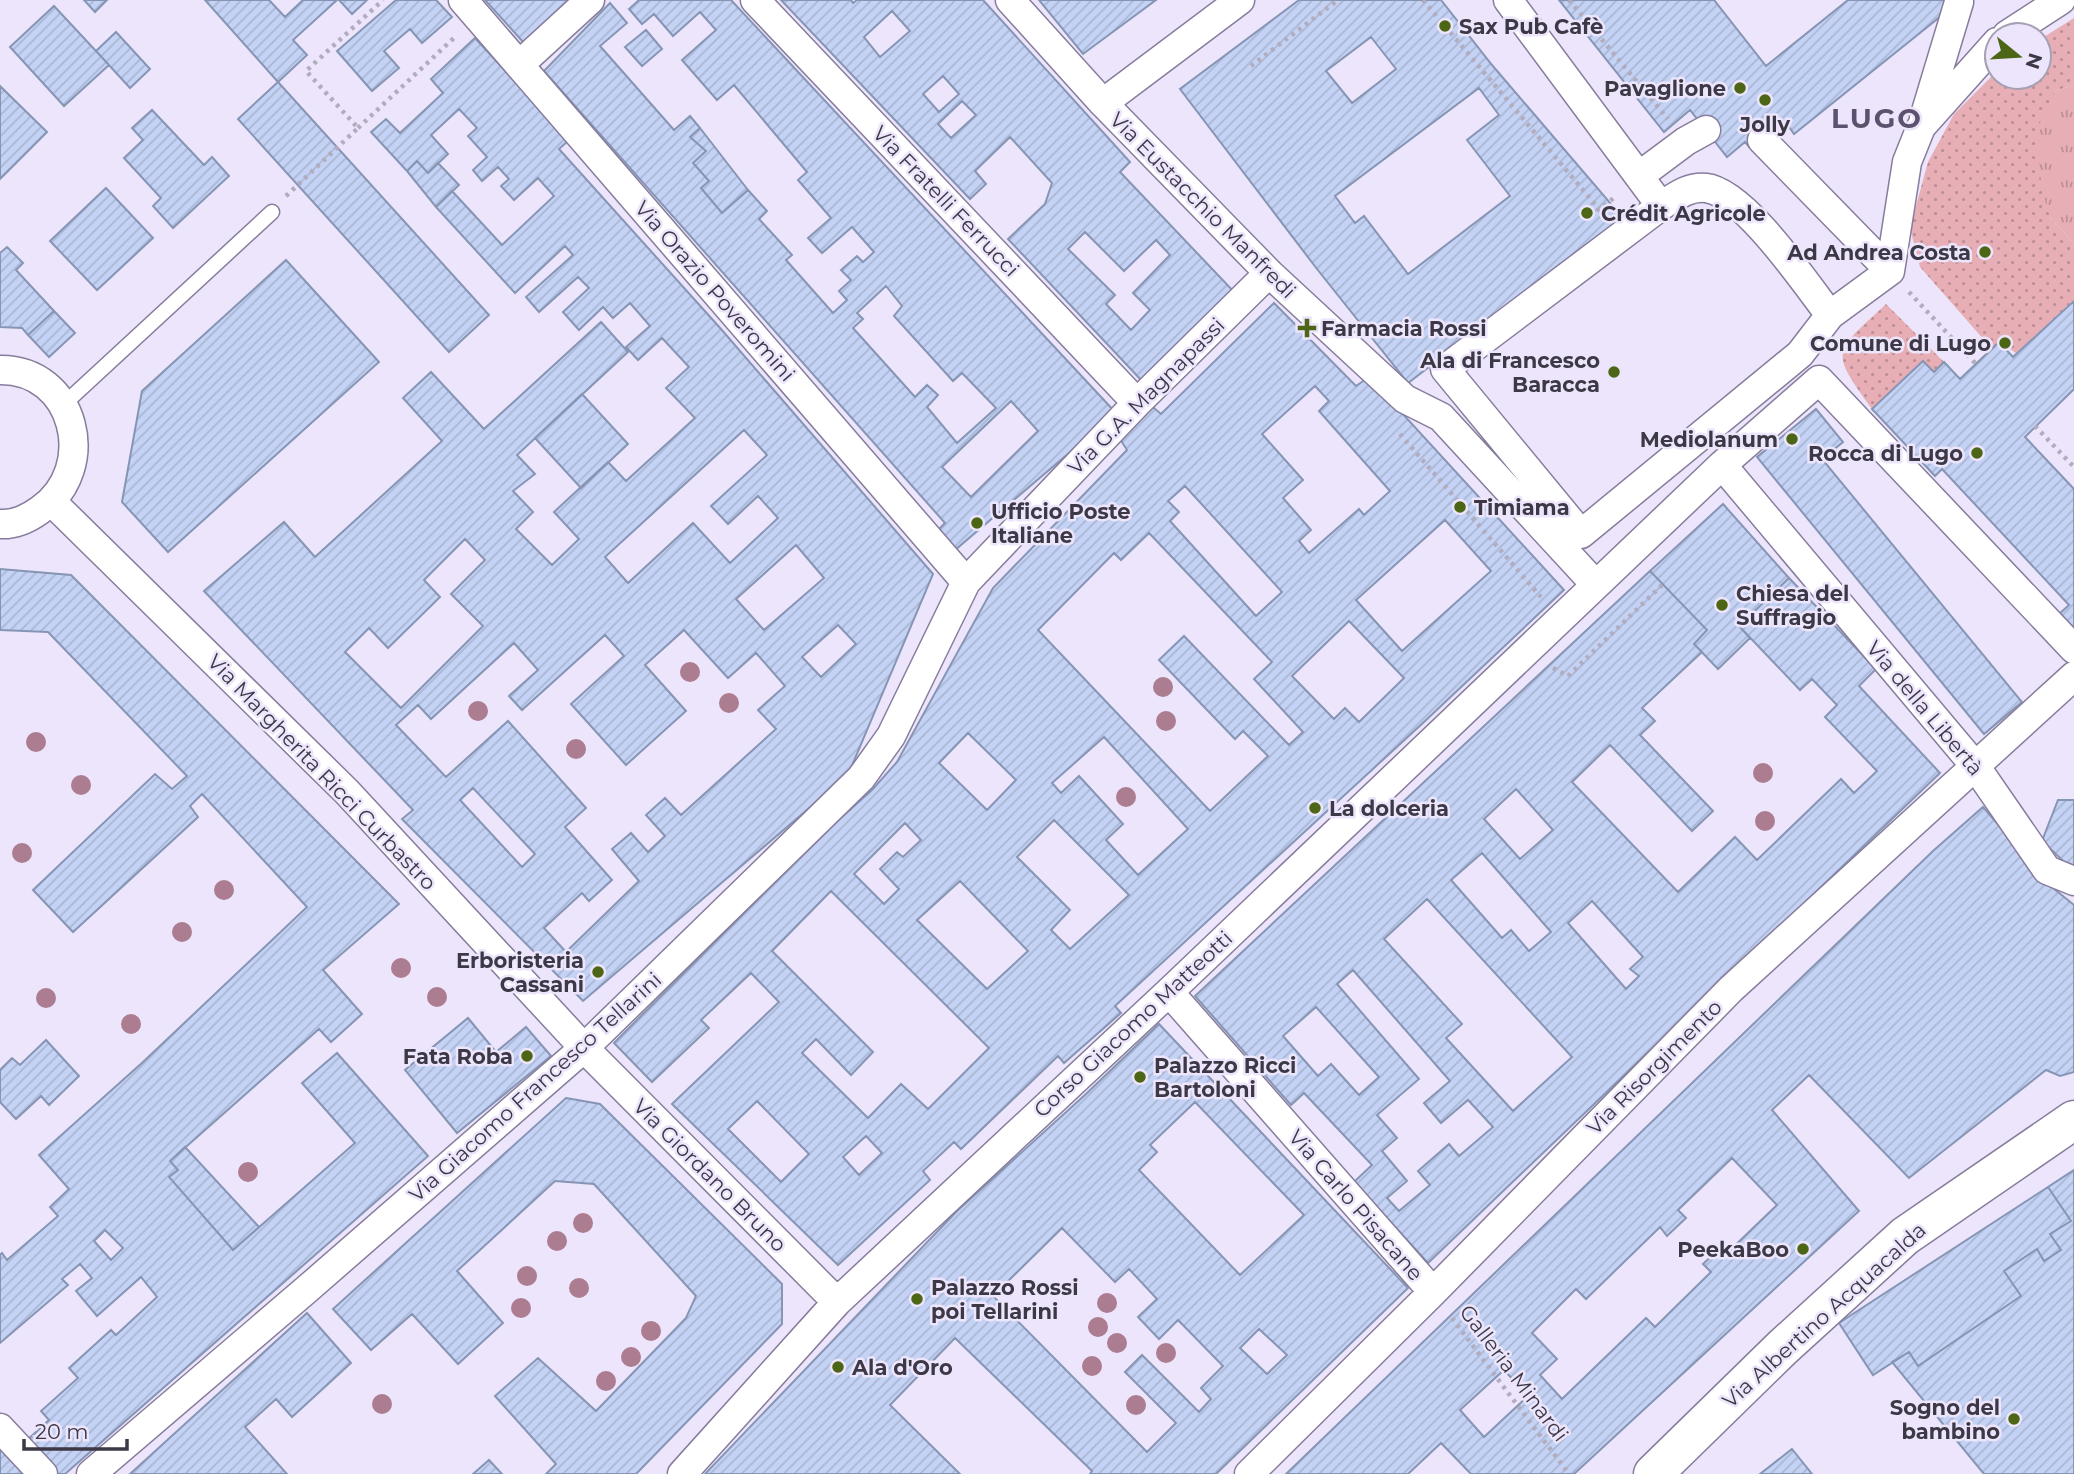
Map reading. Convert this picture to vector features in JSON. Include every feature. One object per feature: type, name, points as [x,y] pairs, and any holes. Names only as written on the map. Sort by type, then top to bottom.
[{"type":"main road","name":"Via Albertino Acquacalda","points":[[1653,1474],[1782,1348],[1905,1236],[2074,1120]]},
{"type":"street","points":[[519,65],[590,0]]},
{"type":"street","name":"Via Fratelli Ferrucci","points":[[755,0],[1137,403]]},
{"type":"street","name":"Via Eustacchio Manfredi","points":[[1010,0],[1103,103],[1269,273],[1405,399],[1441,417],[1595,584]]},
{"type":"street","points":[[1103,103],[1240,0]]},
{"type":"street","points":[[1508,0],[1661,206]]},
{"type":"street","points":[[2029,21],[2061,0]]},
{"type":"street","points":[[1445,369],[1581,534],[1800,354],[1830,315],[1890,271],[1907,162],[1921,127],[1959,2]]},
{"type":"street","name":"Via Orazio Poveromini","points":[[470,8],[966,582]]},
{"type":"street","points":[[1921,127],[1983,58]]},
{"type":"street","points":[[1639,176],[1696,136]]},
{"type":"street","points":[[1762,140],[1890,271]]},
{"type":"street","points":[[1405,399],[1661,206],[1685,190],[1706,188],[1729,197],[1752,216],[1830,315],[1819,380],[1722,465]]},
{"type":"street","name":"Via G.A. Magnapassi","points":[[966,582],[1137,403],[1269,273]]},
{"type":"street","points":[[0,370],[30,376],[49,388],[63,405],[74,429],[75,455],[68,481],[52,502],[31,517],[0,524]]},
{"type":"street","points":[[1819,380],[2074,649]]},
{"type":"street","name":"Corso Giacomo Matteotti","points":[[682,1474],[836,1302],[1169,992],[1722,465]]},
{"type":"street","name":"Via della Libertà","points":[[1722,465],[1976,767],[2047,870],[2074,881]]},
{"type":"street","name":"Via Margherita Ricci Curbastro","points":[[52,502],[347,792],[584,1048]]},
{"type":"street","name":"Via Giacomo Francesco Tellarini","points":[[91,1474],[584,1048],[861,778],[891,736],[966,582]]},
{"type":"street","name":"Via Risorgimento","points":[[1250,1474],[1731,989],[2074,676]]},
{"type":"street","name":"Via Carlo Pisacane","points":[[1169,992],[1433,1292]]},
{"type":"street","name":"Via Giordano Bruno","points":[[584,1048],[836,1302]]},
{"type":"street","points":[[0,1428],[43,1474]]},
{"type":"lane","points":[[63,405],[272,212]]},
{"type":"path","points":[[358,128],[306,71],[383,0]]},
{"type":"path","points":[[1251,66],[1338,0]]},
{"type":"path","points":[[1423,0],[1599,209]]},
{"type":"path","points":[[1569,0],[1696,136]]},
{"type":"path","points":[[288,194],[358,128],[470,8]]},
{"type":"path","points":[[1890,271],[1976,364]]},
{"type":"path","points":[[2035,426],[2074,467]]},
{"type":"path","points":[[1525,651],[1568,676],[1663,584]]},
{"type":"path","name":"Galleria Minardi","points":[[1433,1292],[1569,1474]]},
{"type":"green space","points":[[2074,18],[2074,85],[2055,91],[2050,217],[2074,244],[2074,300],[2016,353],[1999,342],[1992,349],[1920,267],[1910,228],[1928,162],[1954,114],[1983,85],[1983,91],[2053,91],[2053,31]]},
{"type":"green space","points":[[2074,85],[2074,244],[2050,217],[2042,190],[2036,131],[2055,91]]},
{"type":"green space","points":[[1886,304],[1944,362],[1934,372],[1923,361],[1872,409],[1848,374],[1843,362],[1843,352],[1847,343]]},
{"type":"building","points":[[84,0],[107,0],[95,12]]},
{"type":"building","points":[[205,0],[269,0],[285,17],[303,0],[337,0],[293,40],[307,55],[278,82]]},
{"type":"building","points":[[339,0],[367,0],[352,14]]},
{"type":"building","points":[[396,0],[436,0],[452,17],[422,43],[410,29],[384,51],[399,68],[372,91],[337,51]]},
{"type":"building","points":[[485,0],[573,0],[524,43]]},
{"type":"building","points":[[639,0],[731,0],[1116,413],[955,550],[937,531],[945,523],[544,71],[610,3],[627,23],[600,46],[674,130],[690,116],[700,128],[690,137],[706,151],[693,163],[709,181],[701,188],[722,213],[748,190],[767,211],[759,219],[792,255],[786,260],[833,313],[847,300],[839,291],[851,280],[841,270],[857,256],[863,262],[874,252],[852,227],[822,253],[808,238],[831,218],[798,180],[807,172],[734,85],[717,100],[682,60],[716,30],[700,12],[673,36],[654,14],[642,24],[629,9]],"holes":[[[886,286],[902,306],[894,316],[953,381],[962,373],[996,408],[957,443],[927,407],[938,395],[927,385],[915,397],[853,328],[863,319],[857,313]],[[1011,401],[1038,431],[971,497],[942,467]]]},
{"type":"building","points":[[781,0],[851,0],[853,3],[857,0],[983,0],[1130,162],[1120,172],[1236,294],[1143,382],[1008,239],[1045,204],[1052,183],[1010,137],[975,171],[986,184],[970,199]],"holes":[[[892,11],[910,31],[880,57],[864,37]],[[943,76],[959,94],[939,112],[923,94]],[[962,101],[976,115],[951,138],[938,124]],[[1085,232],[1124,271],[1156,240],[1170,255],[1133,293],[1150,310],[1131,330],[1106,304],[1115,295],[1068,249]]]},
{"type":"building","points":[[1039,0],[1156,0],[1083,54]]},
{"type":"building","points":[[1299,0],[1441,0],[1492,65],[1623,218],[1408,383],[1180,89]],"holes":[[[1371,37],[1396,69],[1352,103],[1326,71]],[[1479,88],[1499,115],[1467,140],[1510,196],[1408,274],[1364,216],[1355,223],[1335,196]]]},
{"type":"building","name":"Pavaglione","points":[[1559,0],[1714,0],[1766,66],[1848,0],[1961,0],[1794,134],[1785,121],[1752,150],[1745,142],[1727,157],[1690,110],[1664,132]]},
{"type":"building","points":[[54,6],[109,65],[64,106],[10,47]]},
{"type":"building","points":[[646,30],[662,49],[642,66],[625,47]]},
{"type":"building","points":[[116,32],[150,69],[130,88],[96,51]]},
{"type":"building","points":[[475,38],[569,140],[559,149],[721,329],[933,574],[848,775],[583,1001],[402,819],[413,810],[204,591],[284,522],[315,557],[442,441],[403,398],[431,372],[484,429],[601,322],[628,352],[517,455],[535,474],[513,491],[533,512],[516,529],[552,565],[579,539],[554,512],[608,462],[626,481],[695,418],[666,388],[689,367],[662,338],[638,360],[626,347],[650,326],[630,303],[613,318],[603,307],[579,330],[563,312],[589,288],[578,277],[539,312],[526,297],[573,255],[565,246],[515,293],[436,207],[452,191],[502,245],[554,196],[538,178],[514,200],[501,186],[509,179],[498,167],[482,181],[473,170],[487,157],[468,136],[477,128],[459,109],[431,135],[448,154],[428,173],[417,161],[407,171],[371,132],[386,119],[400,133],[443,93],[431,79]],"holes":[[[744,430],[767,455],[711,506],[728,524],[758,496],[778,518],[730,563],[693,523],[628,583],[605,557]],[[465,539],[485,560],[451,594],[483,626],[401,708],[345,652],[369,628],[388,648],[440,597],[424,580]],[[796,545],[824,578],[764,630],[736,599]],[[838,625],[856,644],[821,677],[802,657]],[[684,630],[728,678],[756,653],[785,686],[758,710],[776,729],[681,815],[665,798],[646,815],[665,836],[648,852],[631,833],[612,849],[639,881],[566,952],[544,928],[582,893],[589,901],[612,880],[565,827],[586,808],[508,721],[446,777],[396,725],[418,705],[431,719],[514,643],[538,670],[509,696],[522,710],[605,635],[624,656],[571,704],[626,765],[686,711],[645,665]],[[473,788],[535,854],[522,867],[460,800]]]},
{"type":"building","points":[[278,82],[489,315],[449,352],[238,119]]},
{"type":"building","points":[[0,86],[47,132],[0,179]]},
{"type":"building","points":[[152,110],[204,165],[212,157],[229,176],[173,228],[153,206],[161,198],[124,158],[143,140],[132,128]]},
{"type":"building","points":[[700,128],[748,190],[722,213],[701,188],[709,181],[693,163],[706,151],[690,137]]},
{"type":"building","points":[[417,161],[428,173],[438,163],[459,185],[436,207],[407,171]]},
{"type":"building","points":[[106,188],[153,238],[97,290],[50,241]]},
{"type":"building","points":[[7,247],[23,263],[16,270],[54,311],[28,335],[22,328],[0,327],[0,253]]},
{"type":"building","points":[[286,260],[379,362],[168,552],[122,502],[142,391]]},
{"type":"building","name":"Rocca di Lugo","points":[[2074,301],[2074,389],[2025,437],[2074,489],[2074,632],[2058,615],[2069,605],[1942,469],[1935,476],[1872,409],[1923,361],[1934,372],[1944,362],[1960,379],[1999,342],[2013,357]]},
{"type":"building","points":[[1274,303],[1356,386],[1369,377],[1564,590],[1115,1006],[1121,1013],[1064,1063],[1058,1056],[961,1149],[954,1142],[923,1171],[930,1180],[838,1265],[672,1104],[779,1002],[751,973],[701,1020],[709,1028],[652,1082],[614,1043],[824,833],[872,790],[897,762],[993,588],[1127,450],[1120,439],[1153,407],[1161,414]],"holes":[[[1315,386],[1329,401],[1319,411],[1390,491],[1364,515],[1359,509],[1309,553],[1299,541],[1311,530],[1283,498],[1303,480],[1262,434]],[[1185,486],[1282,592],[1256,616],[1170,521],[1179,512],[1168,501]],[[1445,520],[1491,571],[1402,651],[1356,600]],[[1149,533],[1272,662],[1254,679],[1303,732],[1289,745],[1184,636],[1159,660],[1235,739],[1243,731],[1268,756],[1210,811],[1038,630],[1114,553],[1121,560]],[[1349,621],[1404,678],[1359,722],[1345,708],[1334,719],[1292,676]],[[968,733],[1016,780],[987,810],[939,763]],[[1104,737],[1188,829],[1138,875],[1106,840],[1123,824],[1079,776],[1061,793],[1052,783]],[[1054,820],[1129,895],[1070,949],[1051,930],[1070,910],[1017,857]],[[905,823],[921,840],[903,857],[897,852],[880,869],[899,889],[884,904],[854,874]],[[960,881],[1028,951],[987,989],[917,920]],[[831,891],[989,1048],[928,1109],[901,1084],[868,1118],[802,1053],[816,1039],[851,1075],[873,1052],[772,951]],[[757,1101],[809,1154],[781,1182],[728,1129]],[[866,1136],[882,1153],[859,1175],[843,1157]]]},
{"type":"building","points":[[54,311],[75,333],[49,357],[28,335]]},
{"type":"building","points":[[582,394],[628,444],[581,488],[535,438]]},
{"type":"building","points":[[1816,409],[1843,442],[1822,459],[2022,702],[1984,734],[1757,457]]},
{"type":"building","name":"Chiesa del Suffragio","points":[[1723,504],[1789,578],[1739,626],[1750,638],[1718,669],[1694,644],[1707,630],[1650,571]]},
{"type":"building","points":[[0,569],[71,575],[399,904],[323,970],[362,1014],[331,1042],[319,1029],[170,1161],[178,1170],[169,1177],[233,1250],[355,1143],[302,1083],[337,1053],[428,1156],[65,1474],[0,1474],[0,1438],[13,1453],[49,1420],[41,1411],[78,1378],[69,1368],[111,1330],[116,1335],[157,1297],[141,1277],[97,1316],[76,1291],[92,1278],[80,1264],[62,1279],[68,1285],[0,1343],[0,1255],[2,1253],[7,1260],[58,1216],[50,1207],[69,1189],[39,1155],[143,1062],[307,907],[202,794],[190,806],[198,817],[73,932],[33,890],[155,774],[172,789],[187,776],[48,632],[0,630]],"holes":[[[105,1230],[123,1248],[111,1260],[94,1241]]]},
{"type":"building","points":[[1650,571],[1707,630],[1694,644],[1702,652],[1642,708],[1655,721],[1640,735],[1713,811],[1692,831],[1610,745],[1572,782],[1678,892],[1735,837],[1757,860],[1841,779],[1854,793],[1877,771],[1825,717],[1837,705],[1812,679],[1800,690],[1739,626],[1789,578],[1876,669],[1859,686],[1940,773],[1428,1263],[1354,1182],[1372,1165],[1304,1093],[1291,1105],[1195,996]],"holes":[[[1516,789],[1553,830],[1520,859],[1484,819]],[[1482,853],[1551,932],[1529,951],[1511,930],[1502,938],[1451,880]],[[1427,899],[1572,1057],[1513,1111],[1446,1038],[1462,1024],[1384,939]],[[1592,901],[1643,957],[1630,969],[1639,976],[1626,989],[1568,923]],[[1353,970],[1450,1081],[1424,1103],[1441,1123],[1468,1100],[1493,1127],[1459,1156],[1449,1144],[1418,1171],[1430,1185],[1399,1211],[1387,1198],[1407,1181],[1382,1151],[1397,1138],[1377,1115],[1419,1079],[1337,984]],[[1316,1007],[1379,1077],[1359,1095],[1331,1064],[1318,1076],[1283,1036]]]},
{"type":"building","points":[[2058,800],[2074,800],[2074,871],[2042,841]]},
{"type":"building","points":[[1983,807],[2053,888],[2074,905],[2074,1072],[2060,1076],[2046,1070],[1909,1178],[1809,1075],[1772,1110],[1859,1211],[1574,1474],[1471,1474],[1441,1443],[1408,1474],[1286,1474],[1933,851]],"holes":[[[1732,1158],[1777,1205],[1725,1255],[1719,1249],[1703,1264],[1711,1272],[1655,1327],[1646,1318],[1562,1399],[1540,1375],[1557,1359],[1532,1333],[1576,1289],[1586,1299],[1660,1227],[1667,1236],[1686,1218],[1678,1210]],[[1504,1370],[1528,1396],[1484,1437],[1460,1410]]]},
{"type":"building","points":[[468,1018],[496,1052],[526,1027],[551,1056],[457,1133],[405,1070]]},
{"type":"building","points":[[1159,1024],[1408,1288],[1216,1474],[1090,1474],[1092,1471],[955,1338],[890,1405],[960,1474],[705,1474],[957,1211]],"holes":[[[1195,1102],[1304,1215],[1240,1275],[1139,1170],[1157,1152],[1150,1145]],[[1062,1228],[1115,1282],[1129,1269],[1157,1299],[1138,1317],[1159,1339],[1178,1320],[1223,1366],[1201,1388],[1211,1399],[1199,1412],[1142,1355],[1125,1372],[1176,1423],[1147,1452],[993,1296]],[[1259,1329],[1287,1355],[1267,1374],[1240,1348]]]},
{"type":"building","points":[[46,1040],[79,1076],[49,1105],[41,1096],[16,1119],[0,1102],[0,1070],[12,1058],[20,1065]]},
{"type":"building","points":[[566,1098],[600,1104],[782,1284],[782,1324],[636,1474],[546,1474],[556,1464],[495,1396],[538,1358],[596,1411],[686,1318],[696,1296],[594,1184],[555,1181],[457,1271],[503,1323],[458,1364],[412,1314],[371,1350],[333,1309]]},
{"type":"building","points":[[185,1147],[259,1227],[233,1250],[169,1177],[178,1170],[170,1161]]},
{"type":"building","points":[[2074,1170],[2074,1474],[1984,1474],[1892,1362],[1909,1352],[1918,1366],[2021,1296],[2004,1271],[2037,1249],[2044,1261],[2061,1250],[2050,1234],[2071,1221],[2048,1187]]},
{"type":"building","points":[[2048,1187],[2071,1221],[2050,1234],[2061,1250],[2044,1261],[2037,1249],[2004,1271],[2021,1296],[1918,1366],[1909,1352],[1873,1375],[1839,1323]]},
{"type":"building","points":[[307,1313],[351,1363],[292,1417],[276,1399],[245,1427],[287,1474],[130,1474]]},
{"type":"building","points":[[1792,1449],[1812,1474],[1760,1474]]},
{"type":"building","points":[[489,1460],[502,1474],[473,1474]]},
{"type":"place","name":"Sax Pub Cafè","points":[[1445,26]]},
{"type":"place","name":"Pavaglione","points":[[1740,88]]},
{"type":"place","name":"Jolly","points":[[1765,100]]},
{"type":"place","name":"Crédit Agricole","points":[[1587,213]]},
{"type":"place","name":"Ad Andrea Costa","points":[[1985,252]]},
{"type":"place","name":"Farmacia Rossi","points":[[1307,328]]},
{"type":"place","name":"Comune di Lugo","points":[[2005,343]]},
{"type":"place","name":"Ala di Francesco Baracca","points":[[1614,372]]},
{"type":"place","name":"Mediolanum","points":[[1792,439]]},
{"type":"place","name":"Rocca di Lugo","points":[[1977,453]]},
{"type":"place","name":"Timiama","points":[[1460,507]]},
{"type":"place","name":"Ufficio Poste Italiane","points":[[977,523]]},
{"type":"place","name":"Chiesa del Suffragio","points":[[1722,605]]},
{"type":"place","name":"La dolceria","points":[[1315,808]]},
{"type":"place","name":"Erboristeria Cassani","points":[[598,972]]},
{"type":"place","name":"Fata Roba","points":[[527,1056]]},
{"type":"place","name":"Palazzo Ricci Bartoloni","points":[[1140,1077]]},
{"type":"place","name":"PeekaBoo","points":[[1803,1249]]},
{"type":"place","name":"Palazzo Rossi poi Tellarini","points":[[917,1299]]},
{"type":"place","name":"Ala d'Oro","points":[[838,1367]]},
{"type":"place","name":"Sogno del bambino","points":[[2014,1419]]},
{"type":"district","name":"LUGO","points":[[1877,118]]}]
